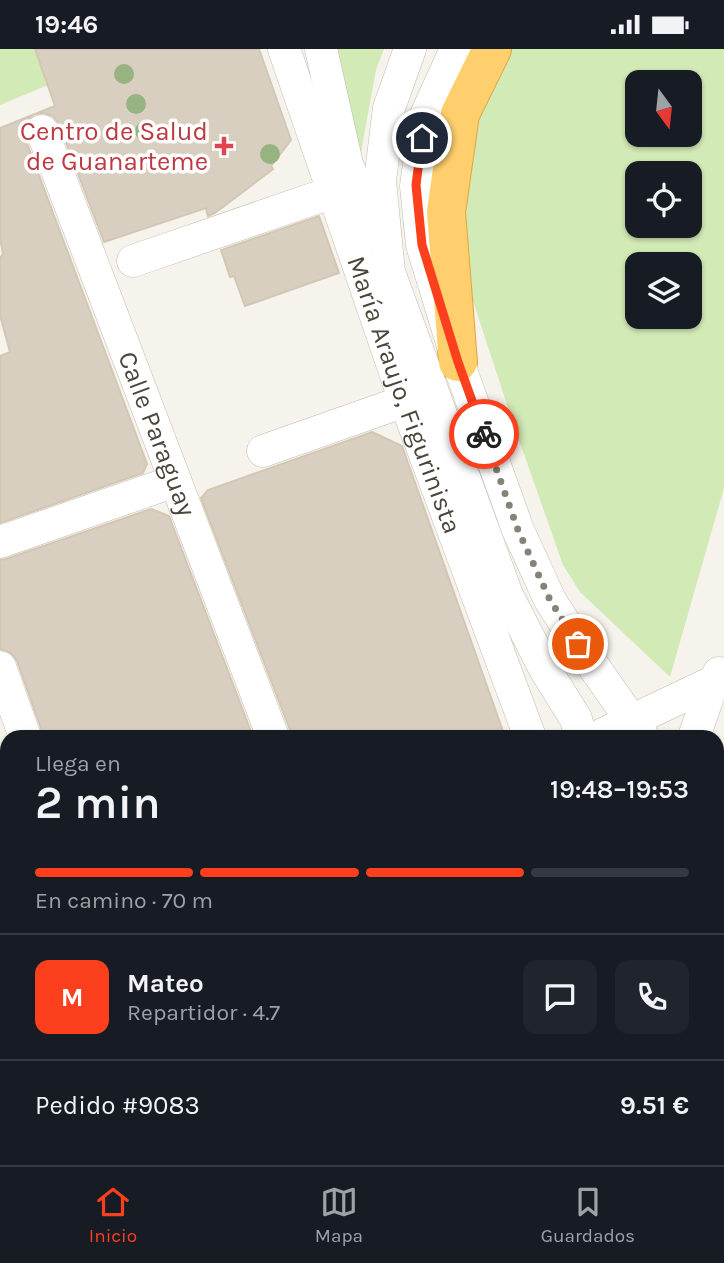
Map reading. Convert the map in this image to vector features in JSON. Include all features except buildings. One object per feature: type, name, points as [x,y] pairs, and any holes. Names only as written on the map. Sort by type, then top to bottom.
[{"type":"highway","points":[[458,362],[446,212],[460,114],[492,49]]},
{"type":"street","name":"María Araujo, Figurinista","points":[[284,49],[405,401],[527,730]]},
{"type":"street","name":"María Araujo, Figurinista","points":[[321,49],[347,164],[507,595],[545,669],[576,719],[578,730]]},
{"type":"street","name":"María Araujo, Figurinista","points":[[389,272],[380,181],[389,108],[410,49]]},
{"type":"street","points":[[456,49],[426,115],[416,185],[422,245],[458,362],[518,530],[550,600],[624,730]]},
{"type":"street","name":"Calle Paraguay","points":[[42,131],[270,730]]},
{"type":"street","points":[[133,261],[333,192]]},
{"type":"street","points":[[263,451],[405,401]]},
{"type":"street","points":[[0,542],[176,481]]},
{"type":"street","points":[[0,667],[22,730]]},
{"type":"street","points":[[627,730],[718,674]]},
{"type":"street","points":[[697,730],[718,674]]},
{"type":"green space","points":[[0,49],[35,49],[48,85],[0,105]]},
{"type":"green space","points":[[332,49],[384,49],[376,70],[359,153]]},
{"type":"green space","points":[[508,49],[724,49],[724,488],[670,677],[580,592],[563,565],[470,292],[456,234],[481,103]]},
{"type":"way so far","points":[[484,434],[518,530],[550,600],[578,644]]},
{"type":"place","name":"Centro de Salud de Guanarteme","points":[[224,146]]},
{"type":"route","points":[[422,138],[416,185],[422,245],[458,362],[484,434]]}]
